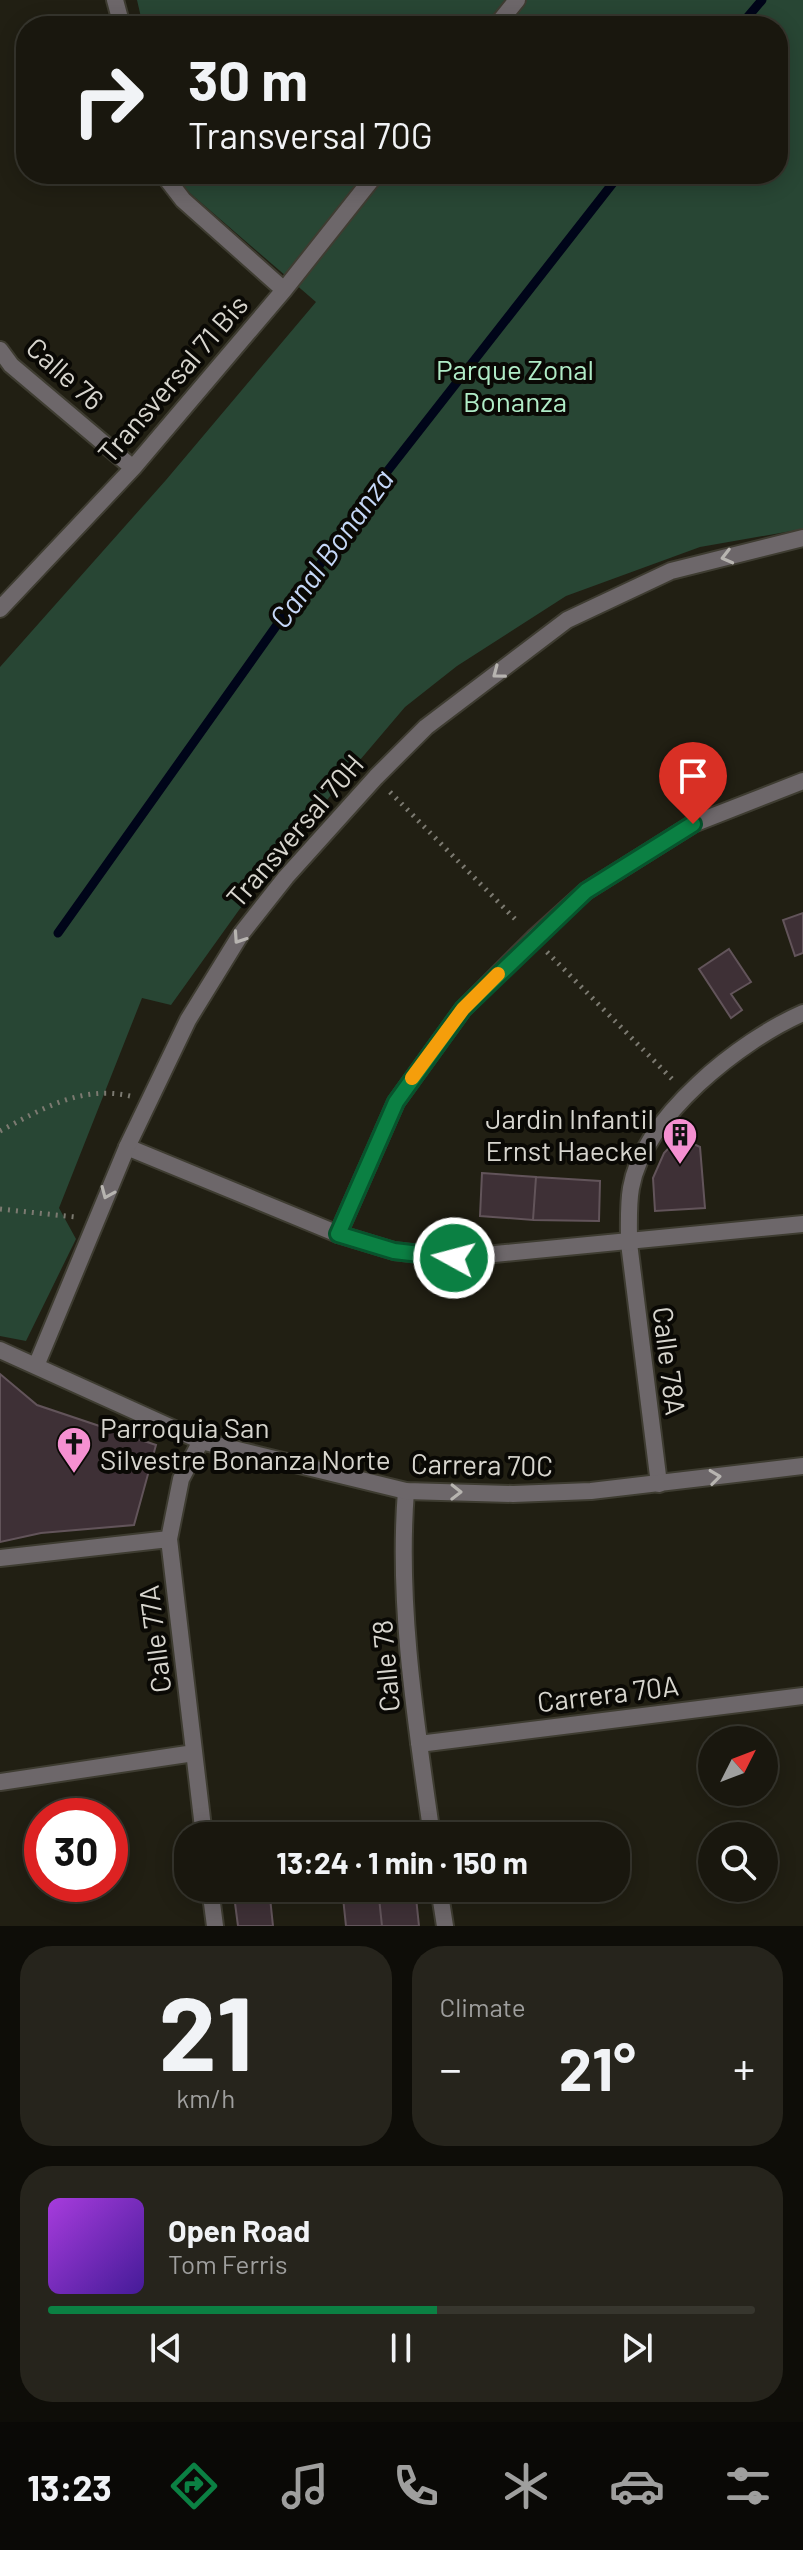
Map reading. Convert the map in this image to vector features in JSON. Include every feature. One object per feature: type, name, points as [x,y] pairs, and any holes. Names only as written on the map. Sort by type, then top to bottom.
[{"type":"street","points":[[504,16],[517,0]]},
{"type":"street","points":[[171,184],[183,200],[284,290]]},
{"type":"street","name":"Transversal 71 Bis","points":[[0,609],[133,468],[284,290],[368,184]]},
{"type":"street","name":"Calle 76","points":[[0,350],[11,365],[133,468]]},
{"type":"street","name":"Transversal 70H","points":[[36,1366],[127,1147],[188,1020],[241,934],[286,877],[426,727],[567,620],[671,571],[803,538]]},
{"type":"street","points":[[338,1234],[396,1102],[463,1009],[534,938],[586,891],[693,824],[803,781]]},
{"type":"street","name":"Calle 78A","points":[[659,1484],[629,1243],[631,1186],[649,1143],[687,1094],[778,1024],[803,1013]]},
{"type":"street","points":[[127,1147],[338,1234],[394,1251],[454,1258],[803,1224]]},
{"type":"street","name":"Carrera 70C","points":[[0,1350],[201,1441],[406,1491],[513,1494],[659,1484],[803,1466]]},
{"type":"street","name":"Calle 77A","points":[[201,1441],[181,1479],[169,1539],[202,1822]]},
{"type":"street","name":"Calle 78","points":[[406,1491],[402,1548],[419,1744],[430,1822]]},
{"type":"street","points":[[0,1558],[169,1539]]},
{"type":"street","name":"Carrera 70A","points":[[419,1744],[803,1696]]},
{"type":"street","points":[[0,1782],[194,1753]]},
{"type":"street","points":[[212,1902],[215,1926]]},
{"type":"street","points":[[441,1902],[445,1926]]},
{"type":"path","points":[[0,1131],[44,1108],[84,1094],[113,1092],[149,1100]]},
{"type":"path","points":[[0,1209],[97,1219]]},
{"type":"green space","name":"Parque Zonal Bonanza","points":[[137,0],[803,0],[803,529],[700,547],[566,596],[457,666],[405,707],[239,910],[171,1005],[142,998],[59,1208],[76,1239],[26,1341],[0,1336],[0,667],[166,480],[316,302],[184,188],[183,184],[788,184],[788,16],[141,16]]},
{"type":"building","points":[[803,913],[803,953],[795,956],[783,920]]},
{"type":"building","points":[[729,949],[751,982],[731,994],[742,1010],[731,1018],[699,969]]},
{"type":"building","name":"Jardin Infantil Ernst Haeckel","points":[[679,1137],[700,1147],[705,1208],[655,1211],[653,1178],[664,1153]]},
{"type":"building","points":[[482,1173],[536,1177],[533,1220],[480,1216]]},
{"type":"building","points":[[536,1177],[600,1181],[599,1221],[533,1220]]},
{"type":"building","name":"Parroquia San Silvestre Bonanza Norte","points":[[0,1374],[37,1405],[156,1445],[134,1525],[41,1533],[0,1542]]},
{"type":"building","points":[[235,1902],[270,1902],[273,1926],[238,1926]]},
{"type":"building","points":[[343,1902],[379,1902],[382,1926],[346,1926]]},
{"type":"building","points":[[379,1902],[416,1902],[419,1926],[382,1926]]},
{"type":"waterway","name":"Canal Bonanza","points":[[748,16],[762,0]]},
{"type":"waterway","name":"Canal Bonanza","points":[[58,933],[375,487],[612,184]]},
{"type":"slow traffic","points":[[412,1078],[463,1009],[498,974]]},
{"type":"place","name":"Jardin Infantil Ernst Haeckel","points":[[680,1166]]},
{"type":"place","name":"Parroquia San Silvestre Bonanza Norte","points":[[74,1475]]},
{"type":"route","points":[[454,1258],[394,1251],[338,1234],[396,1102],[463,1009],[534,938],[586,891],[693,824]]}]
